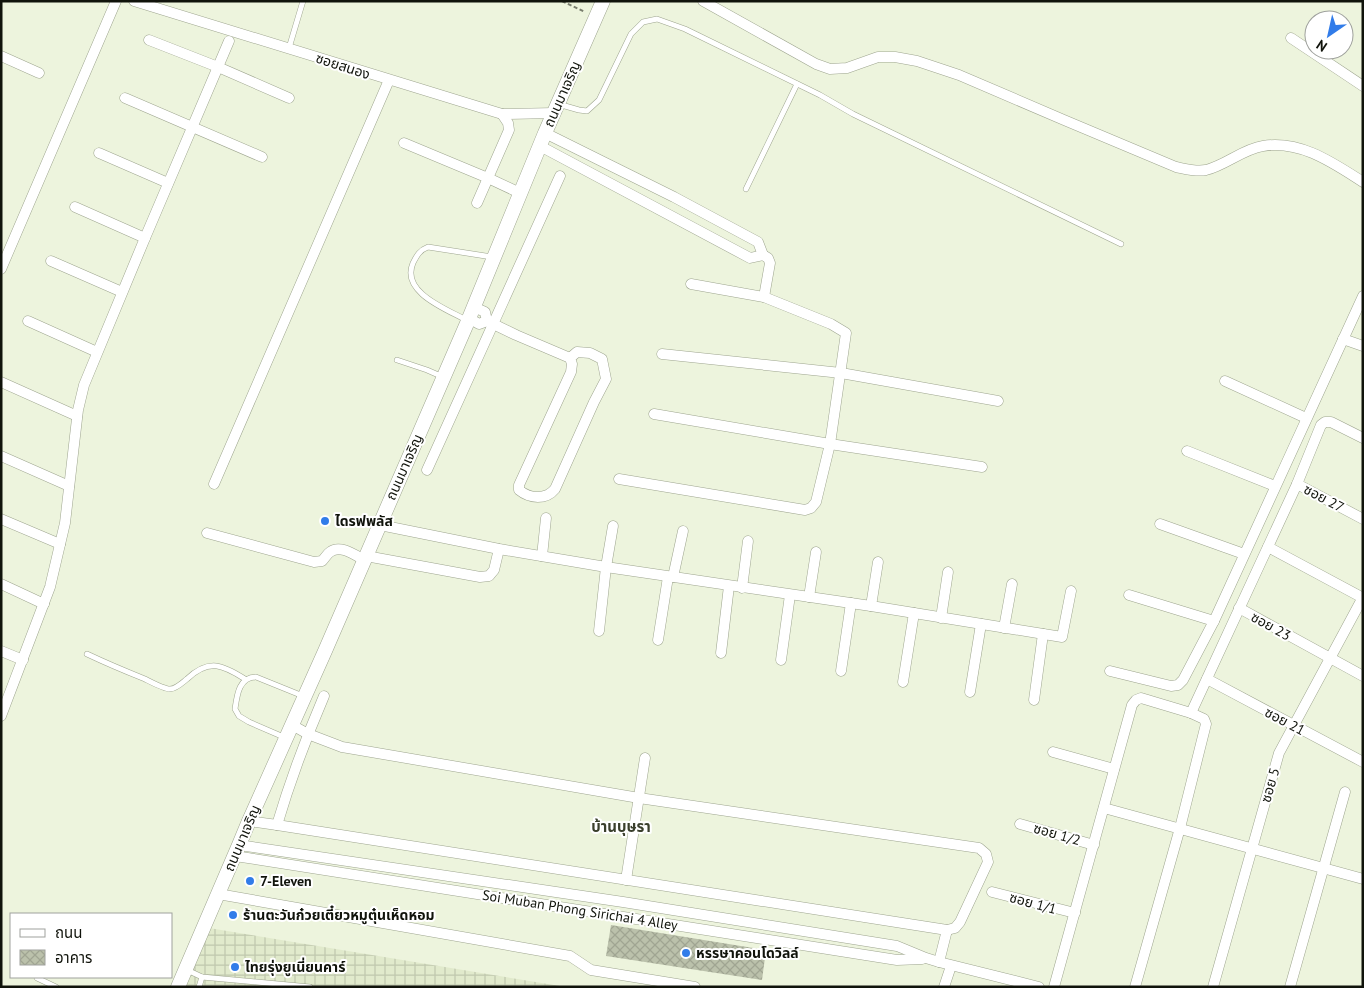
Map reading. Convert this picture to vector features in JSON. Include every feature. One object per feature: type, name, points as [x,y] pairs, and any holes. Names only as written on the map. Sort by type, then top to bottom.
[{"type":"main road","name":"ถนนมาเจริญ","points":[[178,987],[471,315],[545,133],[603,1]]},
{"type":"street","points":[[1,268],[116,1]]},
{"type":"street","name":"ซอยสนอง","points":[[134,1],[502,114],[556,108]]},
{"type":"street","points":[[703,1],[816,64],[830,69],[847,68],[878,56],[917,60],[959,75],[1190,171],[1206,170],[1261,146],[1281,144],[1322,157],[1363,182]]},
{"type":"street","points":[[1290,38],[1363,86]]},
{"type":"street","points":[[149,40],[289,98]]},
{"type":"street","points":[[1,716],[50,587],[65,524],[78,416],[84,385],[229,41]]},
{"type":"street","points":[[1,56],[39,72]]},
{"type":"street","points":[[214,484],[389,80]]},
{"type":"street","points":[[125,98],[262,157]]},
{"type":"street","points":[[477,203],[509,130],[508,123],[502,114]]},
{"type":"street","points":[[545,133],[674,197],[758,242],[762,255]]},
{"type":"street","points":[[404,143],[520,193]]},
{"type":"street","points":[[540,146],[750,258],[762,255],[768,258],[770,263],[764,297]]},
{"type":"street","points":[[98,153],[168,183]]},
{"type":"street","points":[[427,470],[490,323],[560,176]]},
{"type":"street","points":[[75,208],[145,238]]},
{"type":"street","points":[[52,261],[122,292]]},
{"type":"street","points":[[619,479],[805,510],[812,508],[816,502],[830,444],[846,333],[831,324],[764,297],[691,284]]},
{"type":"street","points":[[1110,671],[1172,686],[1178,685],[1182,680],[1214,621],[1363,296]]},
{"type":"street","points":[[471,315],[479,324],[490,323],[570,358],[572,364],[571,372],[519,485],[519,490],[528,496],[540,497],[550,495],[556,489],[606,379],[602,360],[596,356],[590,353],[577,352],[570,358]]},
{"type":"street","points":[[28,321],[97,352]]},
{"type":"street","points":[[1343,339],[1363,346]]},
{"type":"street","points":[[662,354],[840,373],[998,401]]},
{"type":"street","points":[[1225,381],[1306,418]]},
{"type":"street","points":[[1,382],[78,416]]},
{"type":"street","points":[[654,414],[830,444],[982,467]]},
{"type":"street","name":"ซอย 27","points":[[1363,438],[1330,422],[1325,422],[1321,425],[1297,484],[1363,519]]},
{"type":"street","points":[[1187,451],[1275,486]]},
{"type":"street","points":[[1,456],[69,486]]},
{"type":"street","name":"ซอย 23","points":[[1297,484],[1239,608],[1363,676]]},
{"type":"street","points":[[542,556],[546,518]]},
{"type":"street","points":[[1,519],[60,544]]},
{"type":"street","points":[[1160,524],[1244,554]]},
{"type":"street","points":[[380,525],[499,549],[606,567],[871,606],[1062,637],[1071,591]]},
{"type":"street","points":[[599,631],[606,567],[613,526]]},
{"type":"street","points":[[658,640],[682,531]]},
{"type":"street","points":[[207,533],[314,562],[322,561],[329,552],[341,550],[365,558],[480,577],[490,576],[494,570],[499,549]]},
{"type":"street","points":[[742,588],[748,541]]},
{"type":"street","points":[[1268,547],[1363,598]]},
{"type":"street","points":[[809,597],[816,552]]},
{"type":"street","points":[[871,606],[878,562]]},
{"type":"street","points":[[941,618],[948,572]]},
{"type":"street","points":[[1,584],[44,604]]},
{"type":"street","points":[[1004,628],[1012,584]]},
{"type":"street","points":[[720,653],[729,586]]},
{"type":"street","points":[[781,660],[790,594]]},
{"type":"street","points":[[1129,595],[1214,621]]},
{"type":"street","name":"ซอย 5","points":[[1213,987],[1279,753],[1363,598]]},
{"type":"street","points":[[841,671],[851,604]]},
{"type":"street","points":[[1191,713],[1239,608]]},
{"type":"street","points":[[903,682],[914,614]]},
{"type":"street","points":[[970,692],[981,624]]},
{"type":"street","points":[[1034,700],[1043,634]]},
{"type":"street","points":[[1,651],[22,660]]},
{"type":"street","name":"ซอย 21","points":[[1207,680],[1363,762]]},
{"type":"street","points":[[277,825],[308,734],[324,696]]},
{"type":"street","points":[[1054,987],[1132,705],[1141,698],[1191,713],[1204,719],[1206,724],[1180,828],[1136,987]]},
{"type":"street","points":[[249,821],[947,930],[955,928],[960,922],[988,862],[986,854],[979,848],[639,798],[342,747],[308,734],[292,725]]},
{"type":"street","points":[[1053,752],[1114,770]]},
{"type":"street","points":[[626,880],[645,758]]},
{"type":"street","points":[[1290,987],[1345,792]]},
{"type":"street","points":[[1104,808],[1363,879]]},
{"type":"street","name":"ซอย 1/2","points":[[1020,824],[1094,844]]},
{"type":"street","name":"Soi Muban Phong Sirichai 4 Alley","points":[[237,851],[623,902],[897,946],[951,966],[1039,987]]},
{"type":"street","name":"Soi Muban Phong Sirichai 4 Alley","points":[[237,851],[621,916],[897,960],[926,958]]},
{"type":"street","name":"ซอย 1/1","points":[[992,892],[1075,913]]},
{"type":"street","points":[[218,894],[570,956],[591,970],[695,987]]},
{"type":"street","points":[[621,916],[623,902]]},
{"type":"street","points":[[939,962],[947,930]]},
{"type":"street","points":[[944,987],[951,966]]},
{"type":"lane","points":[[288,49],[303,1]]},
{"type":"lane","points":[[556,108],[587,111],[599,100],[631,34],[643,22],[657,19],[685,29],[862,118],[1122,244]]},
{"type":"lane","points":[[746,189],[797,84]]},
{"type":"lane","points":[[471,315],[426,298],[417,290],[411,279],[412,266],[420,250],[428,247],[494,257]]},
{"type":"lane","points":[[397,360],[444,377]]},
{"type":"lane","points":[[87,654],[154,684],[170,689],[181,685],[192,675],[213,665],[227,668],[245,679]]},
{"type":"lane","points":[[286,738],[239,716],[235,709],[240,687],[245,679],[256,677],[304,697]]},
{"type":"lane","points":[[185,969],[202,977],[310,987]]},
{"type":"lane","points":[[199,987],[202,977]]},
{"type":"lane","points":[[37,978],[56,987]]},
{"type":"path","points":[[562,1],[596,16]]},
{"type":"shaded area","points":[[209,928],[566,987],[185,987]]},
{"type":"building","name":"หรรษาคอนโดวิลล์","points":[[611,925],[766,950],[762,980],[606,956]]},
{"type":"place","name":"ไดรฟพลัส","points":[[325,521]]},
{"type":"place","name":"7-Eleven","points":[[250,881]]},
{"type":"place","name":"ร้านตะวันก๋วยเตี๋ยวหมูตุ๋นเห็ดหอม","points":[[233,915]]},
{"type":"place","name":"หรรษาคอนโดวิลล์","points":[[686,953]]},
{"type":"place","name":"ไทยรุ่งยูเนี่ยนคาร์","points":[[235,967]]},
{"type":"district","name":"บ้านบุษรา","points":[[621,827]]}]
